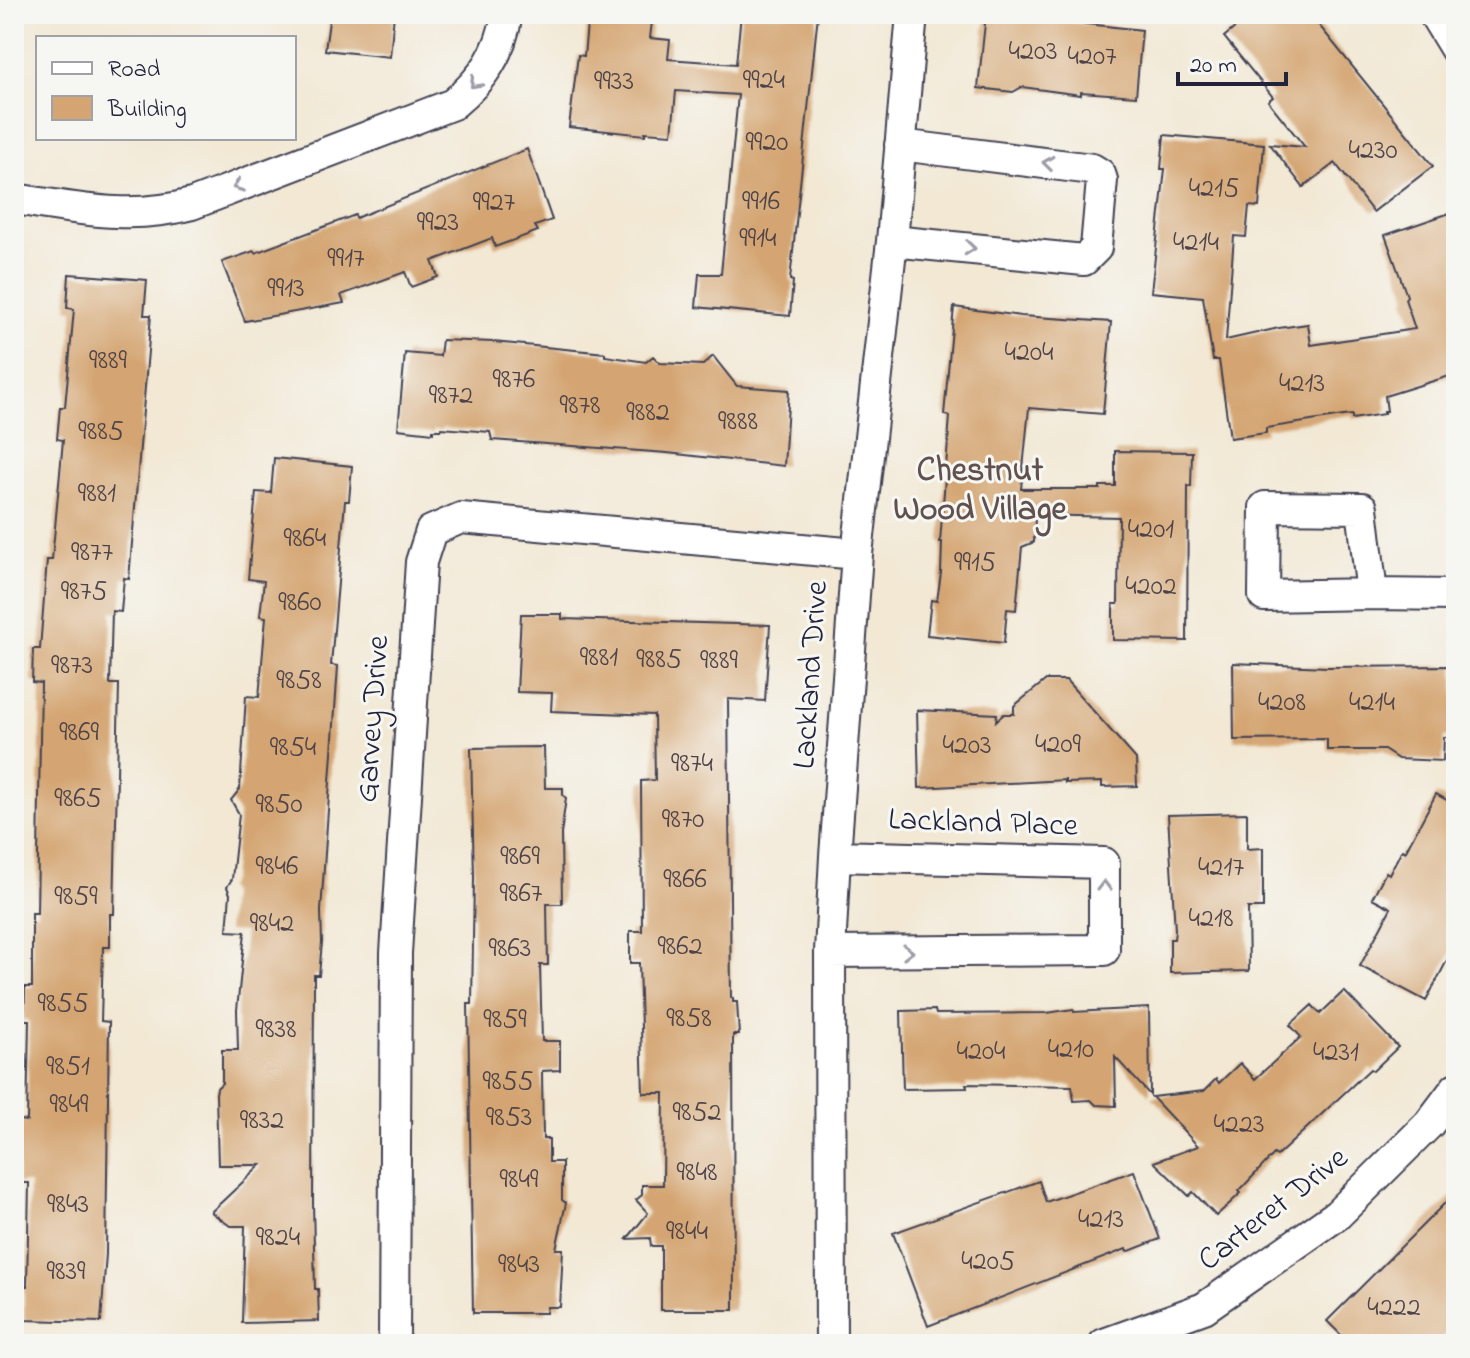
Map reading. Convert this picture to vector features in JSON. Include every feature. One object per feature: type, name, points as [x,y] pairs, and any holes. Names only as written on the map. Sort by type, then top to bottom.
[{"type":"street","points":[[14,199],[136,214],[192,204],[453,104],[470,89],[497,53],[507,14]]},
{"type":"street","name":"Lackland Drive","points":[[831,1344],[830,952],[835,856],[857,554],[892,241],[912,14]]},
{"type":"street","points":[[1434,14],[1456,50]]},
{"type":"street","points":[[892,241],[1084,260],[1096,248],[1102,180],[1100,174],[1092,169],[900,145]]},
{"type":"street","points":[[1372,594],[1362,508],[1265,507],[1264,596],[1456,595]]},
{"type":"street","name":"Garvey Drive","points":[[394,1344],[396,953],[421,562],[431,531],[461,518],[857,554]]},
{"type":"street","name":"Lackland Place","points":[[830,952],[1104,950],[1104,863],[835,856]]},
{"type":"street","name":"Carteret Drive","points":[[1104,1344],[1204,1308],[1337,1215],[1429,1124],[1456,1088]]},
{"type":"building","points":[[330,14],[394,14],[390,57],[325,50]]},
{"type":"building","points":[[588,14],[653,14],[650,38],[670,40],[668,59],[736,64],[741,14],[818,14],[790,280],[793,281],[790,316],[696,307],[699,274],[721,274],[738,95],[676,91],[672,134],[645,132],[645,135],[569,127],[578,55],[584,56]]},
{"type":"building","points":[[986,14],[1022,14],[1022,17],[1142,30],[1136,96],[1081,92],[1081,95],[1022,87],[1013,92],[978,88]]},
{"type":"building","points":[[1225,14],[1310,14],[1433,166],[1373,212],[1335,163],[1303,187],[1270,144],[1305,147],[1268,101],[1273,97],[1224,37],[1236,27]]},
{"type":"building","points":[[1164,135],[1264,144],[1259,207],[1249,206],[1246,237],[1234,236],[1226,340],[1308,324],[1311,345],[1415,329],[1405,299],[1407,296],[1385,235],[1456,211],[1456,374],[1385,396],[1387,411],[1384,414],[1352,419],[1352,415],[1343,416],[1266,428],[1266,433],[1230,438],[1219,360],[1213,360],[1203,297],[1151,292],[1165,169],[1161,169]]},
{"type":"building","points":[[527,149],[552,220],[535,226],[538,231],[495,247],[492,238],[432,261],[438,277],[411,287],[405,272],[341,295],[344,303],[245,321],[222,262],[255,253],[355,215],[356,218]]},
{"type":"building","points":[[69,274],[147,280],[144,315],[151,315],[129,579],[124,578],[121,612],[112,611],[110,684],[119,684],[114,914],[110,914],[110,947],[103,947],[101,1021],[109,1022],[106,1254],[101,1322],[24,1320],[29,1183],[18,1183],[19,1120],[27,1121],[29,1020],[24,1020],[25,987],[32,987],[32,913],[37,913],[41,683],[32,682],[33,649],[40,649],[47,560],[52,560],[63,440],[57,439],[60,407],[65,407],[74,309],[67,308]]},
{"type":"building","points":[[954,307],[1021,316],[1111,322],[1103,414],[1029,408],[1021,489],[1100,489],[1100,486],[1115,486],[1115,451],[1192,452],[1191,487],[1188,486],[1187,641],[1113,640],[1113,604],[1118,604],[1119,517],[1035,515],[1034,542],[1022,547],[1016,610],[1007,609],[1004,643],[927,635],[931,600],[937,601],[941,573],[940,542],[950,416],[944,415]]},
{"type":"building","points":[[442,340],[605,353],[605,356],[646,362],[653,356],[660,363],[703,365],[713,356],[737,386],[789,390],[784,466],[667,453],[492,440],[490,432],[442,428],[433,430],[433,433],[398,429],[405,353],[440,356]]},
{"type":"building","points":[[274,458],[352,466],[349,501],[345,501],[331,665],[338,666],[321,911],[322,942],[319,975],[314,975],[313,1204],[319,1321],[242,1323],[245,1226],[230,1226],[211,1212],[261,1165],[218,1165],[216,1094],[222,1083],[222,1050],[238,1050],[237,1010],[245,932],[227,931],[230,894],[227,887],[232,879],[239,814],[231,800],[240,789],[246,696],[259,697],[266,617],[260,616],[264,581],[248,579],[256,492],[271,493]]},
{"type":"building","points":[[521,614],[562,614],[562,619],[770,625],[765,701],[728,699],[731,998],[737,1002],[739,1035],[733,1035],[734,1310],[661,1310],[661,1246],[651,1246],[650,1238],[627,1239],[648,1213],[636,1200],[642,1195],[642,1185],[663,1185],[664,1093],[643,1093],[639,963],[630,963],[630,931],[642,931],[641,781],[655,780],[654,715],[551,711],[552,693],[517,692]]},
{"type":"building","points":[[1233,663],[1327,667],[1454,666],[1456,737],[1444,737],[1443,761],[1398,759],[1384,750],[1327,750],[1327,739],[1234,740]]},
{"type":"building","points":[[1046,680],[1066,680],[1136,759],[1137,786],[1102,787],[1102,782],[1065,783],[1065,780],[919,788],[917,710],[997,714],[996,721],[1004,714],[1014,714],[1014,706]]},
{"type":"building","points":[[544,747],[545,788],[563,788],[566,798],[561,834],[562,904],[547,904],[548,965],[540,965],[542,1041],[560,1041],[560,1070],[542,1071],[543,1139],[549,1139],[549,1162],[562,1162],[562,1200],[566,1203],[556,1249],[563,1249],[560,1307],[547,1307],[546,1313],[473,1313],[468,1004],[472,1004],[474,877],[471,748]]},
{"type":"building","points":[[1436,794],[1456,805],[1456,943],[1426,1001],[1360,966],[1391,908],[1372,898],[1386,872],[1389,874],[1402,850],[1405,852]]},
{"type":"building","points":[[1247,813],[1247,849],[1263,848],[1263,908],[1248,908],[1249,971],[1170,973],[1170,939],[1174,939],[1175,930],[1168,815]]},
{"type":"building","points":[[1344,991],[1398,1047],[1277,1156],[1274,1154],[1239,1191],[1241,1193],[1216,1216],[1193,1192],[1189,1196],[1154,1162],[1198,1146],[1152,1097],[1204,1091],[1216,1079],[1219,1083],[1240,1063],[1255,1079],[1301,1037],[1290,1025],[1312,1005],[1320,1014]]},
{"type":"building","points":[[1149,1008],[1150,1095],[1115,1057],[1116,1106],[1096,1105],[1091,1100],[1074,1101],[1072,1086],[966,1084],[967,1088],[903,1089],[901,1011],[935,1010],[936,1014],[1047,1013],[1073,1009],[1074,1012]]},
{"type":"building","points":[[1134,1171],[1160,1239],[1127,1252],[1126,1249],[928,1326],[893,1233],[1039,1181],[1046,1202]]},
{"type":"building","points":[[1456,1192],[1456,1324],[1436,1344],[1350,1344],[1327,1321]]},
{"type":"district","name":"Chestnut Wood Village","points":[[980,492]]}]
